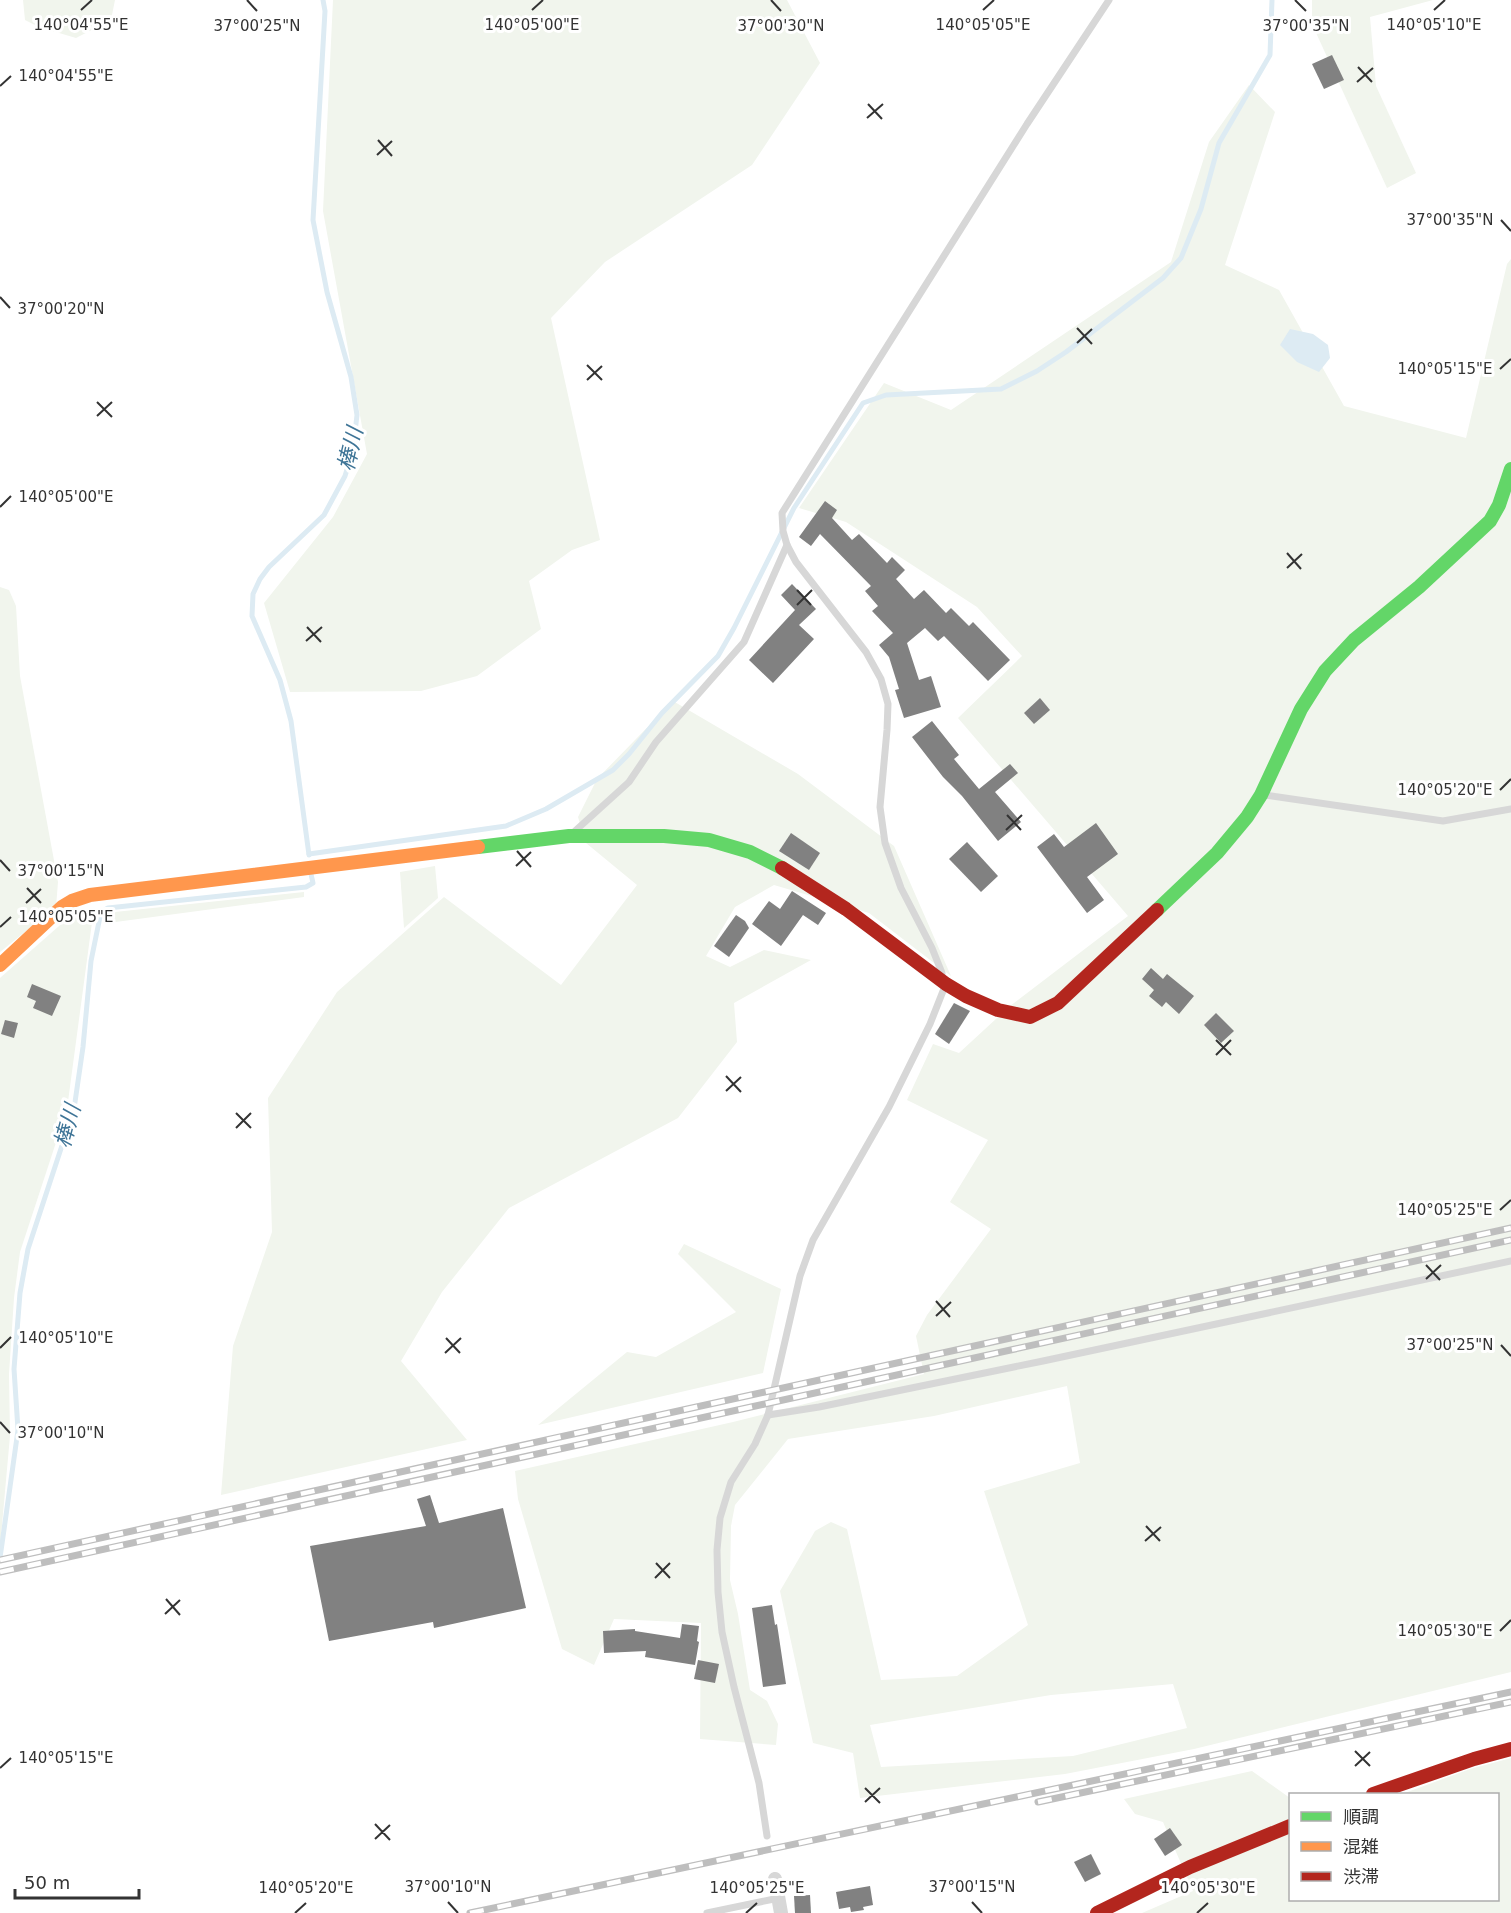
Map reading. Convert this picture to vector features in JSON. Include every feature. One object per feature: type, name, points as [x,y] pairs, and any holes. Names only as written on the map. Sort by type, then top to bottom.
[{"type":"street","points":[[0,965],[62,907],[90,895],[569,836],[664,836],[709,840],[750,852],[784,869],[846,909],[946,984],[966,996],[998,1010],[1030,1017],[1058,1003],[1217,853],[1247,817],[1261,795],[1301,709],[1325,671],[1354,640],[1419,587],[1490,521],[1499,505],[1511,469]]},
{"type":"street","points":[[1375,1793],[1474,1759],[1511,1749]]},
{"type":"street","points":[[1097,1913],[1190,1867],[1289,1826]]},
{"type":"street","points":[[775,1879],[781,1913]]},
{"type":"lane","points":[[767,1836],[757,1772],[722,1632],[717,1550],[720,1518],[731,1482],[768,1415],[800,1276],[813,1240],[889,1107],[930,1024],[946,984],[932,948],[901,888],[885,843],[880,807],[888,704],[881,679],[866,652],[796,562],[783,531],[782,513],[1027,124],[1109,0]]},
{"type":"lane","points":[[569,836],[629,782],[656,742],[744,642],[787,545]]},
{"type":"lane","points":[[1261,795],[1443,821],[1511,809]]},
{"type":"lane","points":[[768,1415],[819,1407],[1043,1361],[1511,1261]]},
{"type":"lane","points":[[707,1913],[778,1898]]},
{"type":"shaded area","points":[[23,0],[115,0],[111,20],[76,38],[39,27],[25,20]]},
{"type":"shaded area","points":[[333,0],[787,0],[820,63],[752,165],[605,262],[551,318],[600,540],[572,550],[529,581],[541,629],[477,676],[421,691],[290,692],[264,603],[333,517],[367,454],[323,211]]},
{"type":"shaded area","points":[[1312,0],[1433,0],[1370,17],[1376,86],[1416,173],[1387,188],[1312,24]]},
{"type":"shaded area","points":[[1249,85],[1275,112],[1225,265],[1279,290],[1344,406],[1466,438],[1507,264],[1511,259],[1511,1672],[1194,1749],[1065,1774],[860,1798],[853,1753],[813,1743],[780,1591],[815,1531],[831,1522],[847,1529],[881,1680],[957,1676],[1028,1625],[984,1491],[1080,1463],[1067,1386],[934,1416],[788,1439],[735,1505],[731,1526],[730,1580],[750,1690],[767,1701],[778,1724],[776,1745],[700,1739],[701,1623],[614,1619],[594,1665],[562,1649],[518,1499],[515,1471],[733,1422],[924,1374],[916,1336],[927,1315],[991,1229],[950,1202],[988,1140],[907,1100],[933,1044],[959,1053],[1010,1006],[1128,916],[958,718],[1022,656],[977,607],[846,522],[799,508],[884,383],[951,410],[1171,262],[1209,142]],"holes":[[[1173,1684],[1187,1728],[1073,1756],[881,1767],[870,1725],[1051,1695]]]},
{"type":"shaded area","points":[[1290,329],[1313,334],[1328,345],[1330,358],[1319,372],[1297,362],[1280,345]]},
{"type":"shaded area","points":[[0,587],[9,590],[16,606],[20,676],[58,882],[56,907],[0,952]]},
{"type":"shaded area","points":[[673,701],[798,774],[894,846],[951,976],[869,913],[774,885],[735,907],[706,956],[730,967],[764,950],[811,960],[734,1003],[737,1042],[678,1118],[509,1208],[442,1292],[401,1361],[467,1440],[221,1495],[233,1346],[272,1232],[268,1098],[337,992],[444,897],[561,985],[637,885],[586,843],[578,817],[597,779]]},
{"type":"shaded area","points":[[435,866],[438,898],[404,928],[400,872]]},
{"type":"shaded area","points":[[304,892],[304,897],[108,923],[115,912]]},
{"type":"shaded area","points":[[93,915],[67,1109],[20,1252],[14,1298],[9,1374],[10,1436],[0,1547],[0,978],[67,919]]},
{"type":"shaded area","points":[[684,1244],[781,1289],[763,1373],[538,1425],[627,1352],[656,1357],[736,1312],[678,1254]]},
{"type":"shaded area","points":[[1511,1758],[1511,1913],[1142,1913],[1193,1891],[1163,1822],[1135,1814],[1124,1799],[1252,1771],[1289,1797],[1289,1901],[1499,1901],[1499,1793],[1405,1793],[1470,1769]]},
{"type":"building","points":[[1332,55],[1344,80],[1324,89],[1312,64]]},
{"type":"building","points":[[825,501],[837,510],[832,518],[852,540],[859,534],[887,563],[892,557],[905,570],[896,579],[914,599],[924,590],[946,613],[951,608],[969,626],[973,622],[1010,660],[988,681],[944,636],[938,641],[925,628],[907,643],[919,680],[931,676],[941,707],[904,718],[895,690],[899,689],[889,657],[879,645],[893,633],[872,611],[878,606],[865,591],[871,586],[820,534],[811,546],[799,537]]},
{"type":"building","points":[[792,584],[816,609],[799,625],[814,639],[773,683],[749,660],[795,610],[781,595]]},
{"type":"building","points":[[1040,698],[1050,710],[1034,724],[1024,713]]},
{"type":"building","points":[[932,721],[959,755],[954,759],[979,789],[1010,764],[1018,773],[995,792],[1021,822],[998,841],[912,737]]},
{"type":"building","points":[[1096,823],[1118,854],[1087,877],[1104,900],[1087,913],[1037,847],[1054,834],[1064,847]]},
{"type":"building","points":[[791,833],[820,853],[809,870],[779,851]]},
{"type":"building","points":[[967,842],[998,876],[981,892],[949,859]]},
{"type":"building","points":[[792,891],[826,913],[818,925],[803,915],[781,946],[752,924],[769,901],[780,909]]},
{"type":"building","points":[[736,915],[745,921],[749,928],[729,957],[714,946]]},
{"type":"building","points":[[1151,968],[1163,979],[1167,974],[1194,996],[1179,1014],[1166,1002],[1162,1007],[1149,996],[1154,990],[1142,979]]},
{"type":"building","points":[[32,984],[61,996],[52,1016],[33,1008],[36,1001],[27,997]]},
{"type":"building","points":[[954,1003],[970,1011],[949,1044],[935,1034]]},
{"type":"building","points":[[1216,1013],[1234,1031],[1221,1043],[1204,1025]]},
{"type":"building","points":[[5,1020],[18,1023],[14,1038],[1,1034]]},
{"type":"building","points":[[430,1495],[439,1523],[503,1508],[526,1608],[434,1628],[433,1622],[329,1641],[310,1546],[426,1526],[417,1499]]},
{"type":"building","points":[[772,1605],[786,1684],[763,1687],[752,1608]]},
{"type":"building","points":[[682,1624],[699,1626],[695,1665],[645,1657],[646,1651],[604,1653],[603,1631],[635,1629],[635,1631],[680,1638]]},
{"type":"building","points":[[698,1660],[719,1664],[715,1683],[694,1679]]},
{"type":"building","points":[[1170,1828],[1182,1845],[1165,1856],[1154,1839]]},
{"type":"building","points":[[1091,1854],[1101,1874],[1085,1882],[1074,1862]]},
{"type":"building","points":[[870,1886],[873,1905],[863,1907],[864,1910],[851,1912],[850,1907],[839,1909],[836,1892]]},
{"type":"building","points":[[810,1895],[811,1913],[795,1913],[794,1896]]},
{"type":"waterway","name":"棒川","points":[[309,855],[291,721],[280,680],[252,616],[253,594],[260,579],[269,567],[324,515],[345,476],[353,450],[357,415],[351,377],[327,292],[313,220],[325,11],[323,0]]},
{"type":"waterway","points":[[309,854],[506,826],[546,809],[613,770],[662,713],[718,656],[794,508],[863,403],[886,395],[1001,389],[1037,371],[1066,352],[1163,278],[1181,258],[1201,209],[1219,143],[1270,55],[1272,0]]},
{"type":"waterway","name":"棒川","points":[[0,1558],[18,1430],[14,1369],[20,1293],[28,1249],[74,1109],[83,1047],[91,961],[101,912],[108,908],[306,887],[313,883],[311,874]]},
{"type":"railway","points":[[0,1560],[1511,1228]]},
{"type":"railway","points":[[0,1572],[1511,1240]]},
{"type":"railway","points":[[470,1913],[1511,1692]]},
{"type":"railway","points":[[1038,1802],[1511,1702]]},
{"type":"traffic: fast","points":[[1157,910],[1217,853],[1247,817],[1261,795],[1301,709],[1325,671],[1354,640],[1419,587],[1490,521],[1499,505],[1511,469]]},
{"type":"traffic: fast","points":[[478,847],[569,836],[664,836],[709,840],[750,852],[782,868]]},
{"type":"traffic: slow","points":[[0,965],[62,907],[90,895],[478,847]]},
{"type":"traffic: jam","points":[[782,868],[846,909],[946,984],[998,1010],[1030,1017],[1058,1003],[1157,910]]},
{"type":"traffic: jam","points":[[1376,1793],[1474,1759],[1511,1749]]},
{"type":"traffic: jam","points":[[1097,1913],[1190,1867],[1289,1826]]}]
